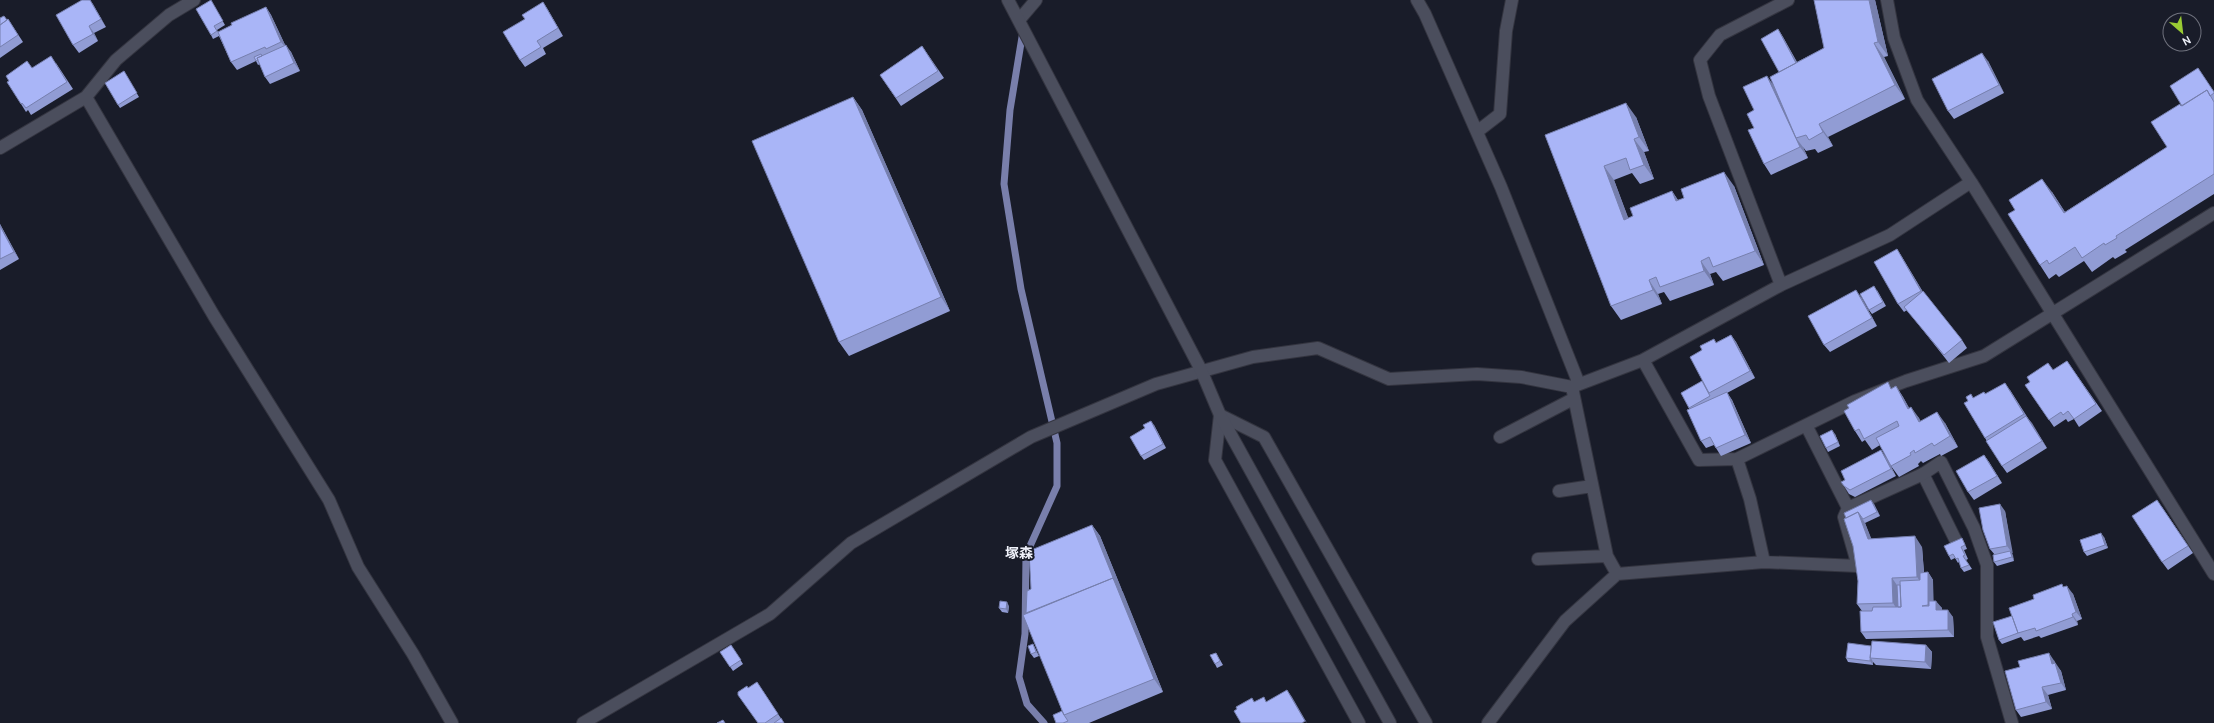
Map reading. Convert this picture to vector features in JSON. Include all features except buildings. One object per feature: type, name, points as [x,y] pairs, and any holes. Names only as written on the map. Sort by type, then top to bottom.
[{"type":"street","points":[[0,148],[86,97],[116,60],[170,15],[194,0]]},
{"type":"street","points":[[1008,0],[1201,370],[1220,415],[1390,723]]},
{"type":"street","points":[[1019,20],[1036,0]]},
{"type":"street","points":[[1417,0],[1425,14],[1478,131],[1575,390],[1592,486],[1607,556],[1617,574]]},
{"type":"street","points":[[1478,131],[1500,114],[1506,31],[1512,0]]},
{"type":"street","points":[[1781,285],[1709,96],[1700,60],[1720,35],[1788,0]]},
{"type":"street","points":[[1887,0],[1894,38],[1917,100],[1970,182],[2214,574]]},
{"type":"street","points":[[86,97],[214,316],[329,500],[358,567],[413,654],[452,723]]},
{"type":"street","points":[[1500,437],[1575,390],[1643,360],[1781,285],[1890,235],[1970,182]]},
{"type":"street","points":[[1643,360],[1699,460],[1736,459],[1862,398],[1984,356],[2214,213]]},
{"type":"street","points":[[583,723],[770,614],[851,543],[1031,437],[1156,384],[1201,370],[1253,357],[1318,348],[1389,379],[1477,374],[1522,377],[1575,390]]},
{"type":"street","points":[[1220,415],[1215,460],[1359,723]]},
{"type":"street","points":[[1220,415],[1264,437],[1426,723]]},
{"type":"street","points":[[1806,425],[1848,508]]},
{"type":"street","points":[[1736,459],[1750,499],[1764,562]]},
{"type":"street","points":[[1488,723],[1565,621],[1617,574],[1764,562],[1858,566],[1844,517],[1848,508],[1923,474],[1941,462],[1974,528],[1987,565],[1987,637],[2012,723]]},
{"type":"street","points":[[1923,474],[1957,543]]},
{"type":"street","points":[[1559,491],[1592,486]]},
{"type":"street","points":[[1538,559],[1607,556]]},
{"type":"waterway","points":[[1023,31],[1010,110],[1004,184],[1021,289],[1057,443],[1057,486],[1026,555],[1025,634],[1019,677],[1027,704],[1044,723]]},
{"type":"district","name":"塚森","points":[[1019,553]]}]
